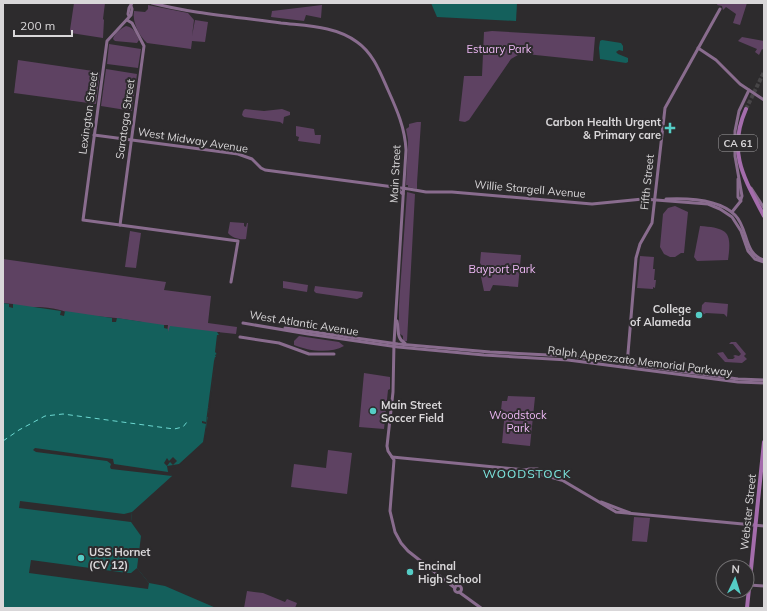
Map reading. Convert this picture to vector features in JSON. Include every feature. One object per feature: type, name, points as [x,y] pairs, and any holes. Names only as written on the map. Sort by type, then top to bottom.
[{"type":"main road","name":"CA 61","points":[[746,108],[740,128],[738,146],[739,160],[744,178],[764,216]]},
{"type":"main road","name":"Webster Street","points":[[752,559],[764,442]]},
{"type":"street","name":"Main Street","points":[[152,3],[327,29],[342,33],[358,42],[368,52],[376,64],[402,124],[406,150],[394,345],[393,386],[387,446],[394,465],[390,511],[391,520],[395,532],[408,551],[455,587]]},
{"type":"street","name":"Lexington Street","points":[[120,224],[83,220],[107,41],[131,15],[131,4]]},
{"type":"street","name":"Fifth Street","points":[[626,366],[636,258],[640,244],[652,223],[665,108],[720,9]]},
{"type":"street","name":"Saratoga Street","points":[[120,224],[144,46],[132,23],[127,20]]},
{"type":"street","points":[[698,48],[713,58],[732,77],[748,90],[764,100]]},
{"type":"street","points":[[731,214],[740,201],[742,193],[734,151],[735,131],[739,111],[748,90]]},
{"type":"street","name":"West Midway Avenue","points":[[94,135],[243,155],[252,159],[265,170],[404,188]]},
{"type":"street","points":[[744,178],[764,208]]},
{"type":"street","points":[[396,187],[403,194]]},
{"type":"street","name":"Willie Stargell Avenue","points":[[404,188],[429,192],[452,192],[592,204],[635,199],[654,199],[711,205],[731,214],[743,225],[748,245],[753,253],[764,260]]},
{"type":"street","name":"Willie Stargell Avenue","points":[[731,214],[740,228],[745,246],[749,253],[755,259],[764,260]]},
{"type":"street","points":[[120,224],[238,241],[232,282]]},
{"type":"street","points":[[396,315],[398,336],[402,342],[432,347]]},
{"type":"street","name":"West Atlantic Avenue","points":[[242,323],[258,324],[394,345],[308,334],[242,323]]},
{"type":"street","name":"West Atlantic Avenue","points":[[240,337],[279,343],[309,354],[334,354]]},
{"type":"street","name":"Ralph Appezzato Memorial Parkway","points":[[394,345],[484,355],[568,360],[764,380]]},
{"type":"street","name":"Ralph Appezzato Memorial Parkway","points":[[394,345],[569,356],[626,366],[738,382],[764,383]]},
{"type":"street","points":[[392,457],[526,470],[528,472],[550,474],[614,509],[630,513],[764,526]]},
{"type":"street","points":[[614,509],[625,510],[630,513]]},
{"type":"street","points":[[460,591],[460,586],[455,587],[456,592],[460,591],[481,608]]},
{"type":"green space","points":[[74,3],[105,3],[103,38],[71,33],[70,30]]},
{"type":"green space","points":[[718,3],[747,3],[740,25],[733,23],[736,14],[726,7],[723,10],[722,6],[717,5]]},
{"type":"green space","points":[[148,5],[188,13],[194,20],[192,36],[195,20],[208,22],[205,42],[192,41],[191,49],[147,43],[141,37],[137,28],[134,20],[134,11],[145,12],[148,9]]},
{"type":"green space","points":[[322,5],[321,18],[306,15],[304,21],[271,17],[272,11]]},
{"type":"green space","points":[[126,26],[134,31],[139,40],[137,43],[115,41],[113,39],[118,31]]},
{"type":"green space","name":"Estuary Park","points":[[492,31],[595,37],[593,61],[526,54],[518,55],[511,59],[469,120],[465,122],[459,121],[464,76],[482,76],[484,32]]},
{"type":"green space","points":[[742,37],[764,41],[764,50],[762,49],[759,55],[755,52],[757,49],[738,41]]},
{"type":"green space","points":[[109,44],[141,49],[138,68],[107,64]]},
{"type":"green space","points":[[18,60],[100,72],[96,104],[14,93]]},
{"type":"green space","points":[[106,69],[137,74],[132,111],[101,106]]},
{"type":"green space","points":[[245,109],[264,111],[282,109],[290,112],[290,115],[284,117],[283,124],[280,122],[244,117],[242,115]]},
{"type":"green space","points":[[421,122],[417,189],[406,185],[408,140],[406,129],[409,127],[409,124]]},
{"type":"green space","points":[[296,126],[314,129],[315,135],[321,135],[320,144],[298,141],[299,137],[296,136]]},
{"type":"green space","points":[[407,192],[415,194],[407,341],[403,341],[403,336],[399,333],[399,305]]},
{"type":"green space","points":[[675,206],[688,212],[684,253],[681,253],[675,257],[670,257],[664,254],[660,247],[663,214],[668,208]]},
{"type":"green space","points":[[230,222],[244,223],[244,226],[246,227],[248,223],[246,239],[236,238],[228,233]]},
{"type":"green space","points":[[700,226],[717,228],[726,233],[729,243],[728,260],[697,261],[694,257]]},
{"type":"green space","points":[[130,231],[141,233],[136,268],[125,267]]},
{"type":"green space","name":"Bayport Park","points":[[481,252],[521,255],[518,287],[493,285],[490,291],[484,291],[481,277],[484,269],[480,263]]},
{"type":"green space","points":[[640,256],[654,257],[653,269],[655,269],[654,280],[656,280],[655,288],[653,287],[653,289],[637,288]]},
{"type":"green space","points":[[3,259],[166,282],[164,290],[211,296],[208,323],[237,327],[236,334],[217,332],[167,333],[168,325],[164,325],[163,333],[142,322],[71,314],[51,308],[13,308],[13,304],[3,303]]},
{"type":"green space","points":[[283,281],[308,285],[307,292],[283,288]]},
{"type":"green space","points":[[315,286],[363,292],[362,297],[357,299],[316,293],[314,291]]},
{"type":"green space","points":[[705,302],[728,304],[727,317],[724,314],[706,313],[701,316],[702,305]]},
{"type":"green space","points":[[299,336],[339,342],[344,346],[326,351],[306,349],[294,345],[294,341]]},
{"type":"green space","points":[[731,342],[736,342],[746,354],[744,356],[747,359],[742,363],[725,362],[717,353],[723,352],[728,359],[733,359],[735,357],[733,356],[735,355],[739,356],[741,354],[733,344],[729,344]]},
{"type":"green space","name":"Main Street Soccer Field","points":[[364,373],[390,377],[390,389],[388,390],[384,429],[359,427]]},
{"type":"green space","name":"Woodstock Park","points":[[508,396],[535,397],[530,446],[502,443],[505,411],[501,410],[502,401],[507,401]]},
{"type":"green space","points":[[328,450],[352,453],[347,494],[291,487],[294,464],[326,468]]},
{"type":"green space","points":[[634,517],[650,518],[647,542],[632,541]]},
{"type":"green space","points":[[247,591],[263,593],[285,602],[287,599],[297,603],[295,608],[244,608]]},
{"type":"water","points":[[431,3],[517,3],[516,21],[437,17]]},
{"type":"water","points":[[600,41],[621,43],[623,46],[623,51],[619,50],[616,52],[628,58],[628,62],[626,63],[600,59],[599,48]]},
{"type":"water","points":[[3,303],[9,304],[9,307],[13,308],[13,304],[61,311],[60,315],[64,316],[65,311],[112,318],[112,322],[116,322],[117,318],[164,325],[164,328],[168,329],[168,332],[170,326],[218,332],[219,335],[204,443],[177,466],[168,468],[168,472],[172,476],[132,512],[131,522],[141,536],[137,568],[149,583],[165,586],[216,608],[3,608]]},
{"type":"pier","points":[[217,332],[220,332],[217,354],[215,352],[217,335],[219,335]]},
{"type":"pier","points":[[217,354],[210,408],[208,407],[205,443],[178,466],[169,469],[172,476],[111,469],[111,464],[107,461],[36,452],[33,450],[35,448],[113,459],[114,464],[168,472],[167,466],[179,464],[203,442],[206,424],[202,423],[202,421],[206,422],[214,361],[216,357],[215,355]]},
{"type":"pier","points":[[173,457],[177,461],[173,465],[170,462],[167,466],[164,463],[167,458],[169,461]]},
{"type":"pier","points":[[20,501],[124,514],[132,512],[131,522],[19,508]]},
{"type":"pier","points":[[31,560],[127,573],[131,573],[137,568],[149,583],[148,589],[29,573]]},
{"type":"ferry route","points":[[3,441],[19,430],[45,416],[63,414],[174,429],[183,427],[187,422]]},
{"type":"tunnel","points":[[746,109],[764,72]]},
{"type":"place","name":"Carbon Health Urgent & Primary care","points":[[670,128]]},
{"type":"place","name":"College of Alameda","points":[[699,315]]},
{"type":"place","name":"Main Street Soccer Field","points":[[373,411]]},
{"type":"place","name":"USS Hornet (CV 12)","points":[[81,558]]},
{"type":"place","name":"Encinal High School","points":[[410,572]]},
{"type":"district","name":"WOODSTOCK","points":[[527,473]]}]
